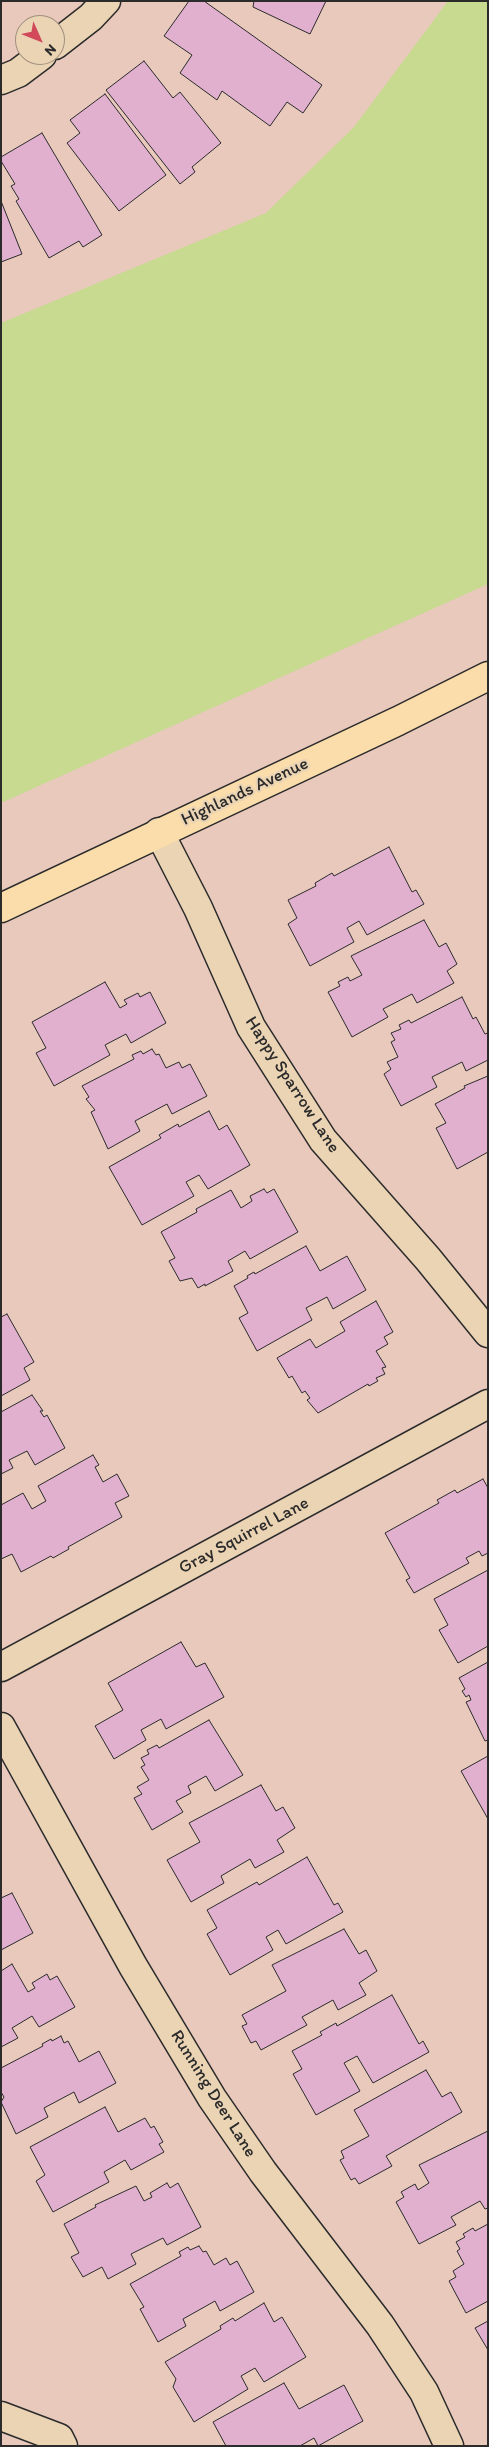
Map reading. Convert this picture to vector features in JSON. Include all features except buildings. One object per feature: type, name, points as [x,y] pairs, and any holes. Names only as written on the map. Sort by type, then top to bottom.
[{"type":"main road","name":"Highlands Avenue","points":[[1,908],[158,832],[398,721],[488,676]]},
{"type":"street","points":[[65,37],[91,17],[106,1]]},
{"type":"street","points":[[1,80],[18,74],[29,65]]},
{"type":"street","name":"Happy Sparrow Lane","points":[[158,832],[198,908],[251,1027],[323,1140],[428,1259],[488,1333]]},
{"type":"street","name":"Gray Squirrel Lane","points":[[1,1667],[488,1404]]},
{"type":"street","name":"Running Deer Lane","points":[[1,1726],[133,1966],[212,2098],[263,2172],[380,2326],[424,2392],[449,2446]]},
{"type":"street","points":[[1,2416],[59,2438],[63,2446]]},
{"type":"green space","points":[[448,1],[488,1],[488,584],[1,803],[1,323],[266,213],[354,127]]}]
